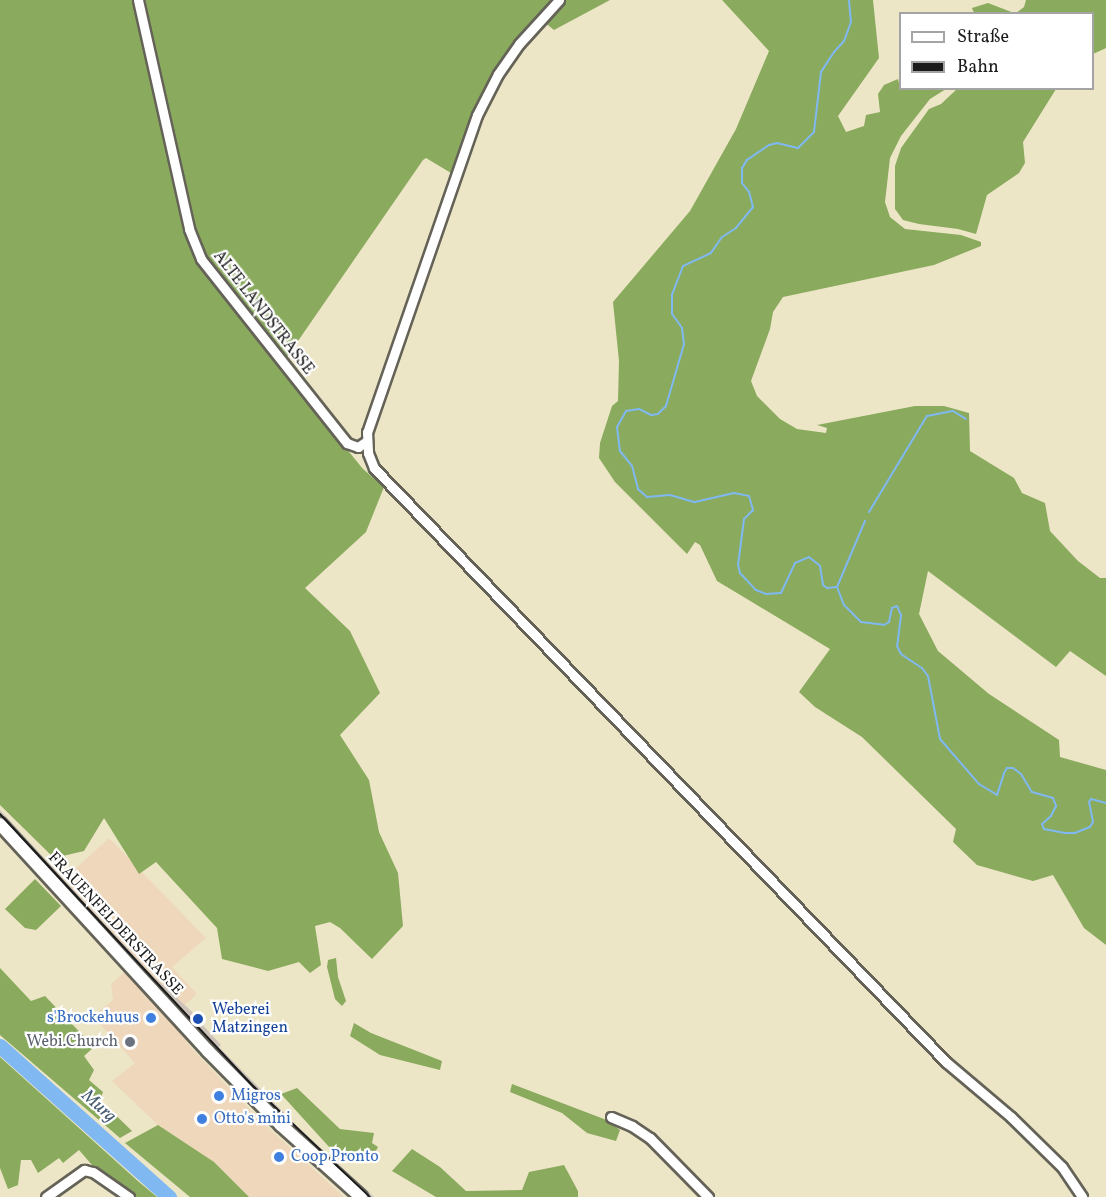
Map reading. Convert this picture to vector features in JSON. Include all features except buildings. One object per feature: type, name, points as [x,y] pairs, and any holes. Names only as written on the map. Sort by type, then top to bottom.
[{"type":"main road","name":"FRAUENFELDERSTRASSE","points":[[0,824],[208,1052],[281,1125],[361,1197]]},
{"type":"street","name":"ALTE LANDSTRASSE","points":[[138,0],[189,230],[201,259],[347,443],[358,447],[367,441]]},
{"type":"street","points":[[559,0],[519,44],[498,74],[477,115],[408,310],[368,432],[367,441],[374,468],[939,1054],[1011,1117],[1062,1167],[1082,1197]]},
{"type":"street","points":[[611,1117],[632,1126],[650,1138],[708,1197]]},
{"type":"street","points":[[46,1197],[84,1170],[93,1172],[129,1197]]},
{"type":"shaded area","points":[[0,810],[154,977],[201,1020],[200,1022],[221,1045],[219,1047],[298,1127],[374,1197],[366,1197],[212,1048],[0,818]]},
{"type":"shaded area","points":[[109,838],[206,938],[172,967],[197,994],[170,1019],[192,1049],[262,1122],[344,1197],[249,1197],[214,1162],[158,1125],[112,1081],[135,1063],[93,1016],[113,1000],[111,984],[138,960],[64,879]]},
{"type":"green space","points":[[0,0],[610,0],[554,30],[538,17],[468,130],[451,173],[426,158],[423,160],[280,367],[363,469],[384,487],[366,532],[305,588],[350,631],[380,693],[340,735],[369,780],[379,832],[398,873],[403,926],[372,959],[340,928],[330,922],[315,926],[321,965],[310,973],[299,962],[268,971],[222,959],[217,928],[156,862],[139,874],[104,818],[84,851],[54,858],[0,805]]},
{"type":"green space","points":[[722,0],[873,0],[879,58],[838,116],[846,132],[864,126],[866,115],[880,112],[878,94],[884,85],[898,79],[899,90],[944,90],[930,99],[901,136],[890,158],[885,202],[890,217],[905,229],[961,235],[981,242],[981,246],[934,265],[783,297],[773,312],[770,329],[751,381],[757,396],[780,419],[797,429],[826,433],[827,428],[817,425],[915,406],[944,406],[969,413],[970,451],[1014,478],[1022,493],[1045,503],[1050,531],[1078,561],[1100,578],[1106,578],[1106,676],[1070,651],[1056,667],[928,571],[919,614],[938,651],[989,694],[1059,740],[1060,757],[1106,770],[1106,945],[1084,928],[1053,875],[1033,881],[977,865],[953,842],[956,829],[862,737],[815,707],[799,692],[830,649],[717,581],[700,545],[695,542],[687,554],[615,482],[599,458],[600,443],[612,406],[618,401],[619,361],[613,302],[690,211],[736,129],[769,51]]},
{"type":"green space","points":[[1026,0],[1106,0],[1106,48],[1094,54],[1094,12],[1017,12],[1024,7]]},
{"type":"green space","points":[[988,3],[1011,12],[974,12],[972,8]]},
{"type":"green space","points":[[956,90],[1055,90],[1023,142],[1025,163],[1019,173],[987,195],[976,234],[903,220],[895,209],[895,166],[901,148],[929,109],[941,104]]},
{"type":"green space","points":[[35,879],[61,906],[36,930],[25,928],[5,909]]},
{"type":"green space","points":[[336,958],[338,977],[346,1001],[342,1006],[335,999],[327,967],[328,960]]},
{"type":"green space","points":[[0,968],[31,1001],[45,996],[94,1047],[84,1056],[94,1070],[89,1080],[103,1092],[100,1100],[132,1131],[120,1138],[0,1035]]},
{"type":"green space","points":[[354,1023],[371,1033],[442,1061],[440,1070],[380,1055],[350,1036]]},
{"type":"green space","points":[[0,1057],[157,1197],[133,1197],[98,1172],[79,1150],[63,1163],[59,1158],[38,1173],[31,1160],[21,1160],[18,1185],[8,1189],[0,1168]]},
{"type":"green space","points":[[512,1084],[604,1119],[620,1130],[616,1141],[587,1133],[562,1113],[510,1092]]},
{"type":"green space","points":[[297,1088],[340,1129],[374,1133],[372,1143],[378,1147],[373,1156],[364,1153],[360,1158],[330,1148],[281,1094]]},
{"type":"green space","points":[[158,1125],[214,1162],[249,1197],[190,1197],[125,1143]]},
{"type":"green space","points":[[412,1149],[440,1167],[466,1191],[522,1190],[529,1172],[564,1165],[578,1191],[578,1197],[436,1197],[392,1171]]},
{"type":"waterway","points":[[849,0],[851,22],[844,41],[821,72],[814,132],[798,148],[777,143],[769,145],[747,160],[742,168],[742,183],[749,192],[753,207],[736,228],[722,237],[711,253],[683,266],[672,294],[672,314],[682,328],[684,344],[666,406],[658,414],[651,415],[639,409],[626,411],[617,427],[620,451],[632,466],[638,489],[647,497],[670,495],[695,502],[734,493],[749,496],[753,510],[744,519],[738,565],[740,573],[756,590],[766,594],[781,593],[795,563],[809,557],[820,566],[823,585],[827,588],[837,587],[844,605],[861,622],[884,625],[889,622],[892,608],[897,606],[901,615],[897,646],[901,654],[922,668],[928,676],[940,739],[979,784],[997,795],[1004,773],[1007,768],[1013,768],[1021,774],[1032,792],[1053,798],[1056,806],[1051,816],[1042,824],[1044,829],[1064,833],[1075,833],[1090,827],[1093,822],[1089,802],[1091,799],[1106,803]]},
{"type":"waterway","points":[[869,512],[927,416],[953,411],[966,419]]},
{"type":"waterway","points":[[837,587],[865,521]]},
{"type":"waterway","name":"Murg","points":[[0,1046],[169,1197]]},
{"type":"railway","points":[[0,814],[254,1087],[370,1197]]},
{"type":"place","name":"s'Brockehuus","points":[[151,1018]]},
{"type":"place","name":"Weberei Matzingen","points":[[198,1019]]},
{"type":"place","name":"Webi.Church","points":[[130,1042]]},
{"type":"place","name":"Migros","points":[[219,1096]]},
{"type":"place","name":"Otto's mini","points":[[202,1119]]},
{"type":"place","name":"Coop Pronto","points":[[279,1157]]}]
